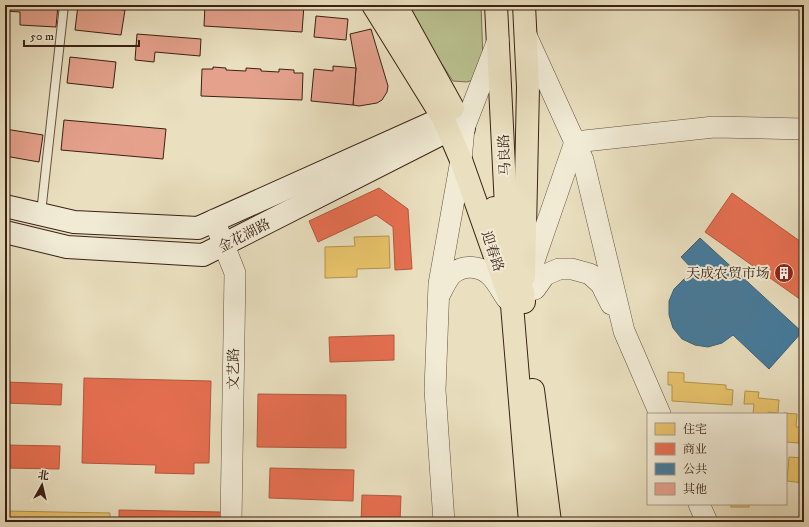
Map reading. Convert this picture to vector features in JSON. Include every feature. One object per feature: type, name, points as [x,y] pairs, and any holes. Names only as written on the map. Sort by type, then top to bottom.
[{"type":"highway","name":"迎春路","points":[[373,5],[452,125],[461,160],[518,299],[530,522]]},
{"type":"highway","name":"迎春路","points":[[396,5],[508,248],[526,332],[550,522]]},
{"type":"highway","name":"马良路","points":[[496,5],[499,38],[508,248]]},
{"type":"highway","name":"马良路","points":[[518,299],[528,87],[524,5]]},
{"type":"main road","points":[[5,206],[74,222],[198,228],[214,220],[452,125]]},
{"type":"main road","name":"金花湖路","points":[[5,232],[67,247],[203,255],[452,125]]},
{"type":"street","points":[[525,34],[583,160],[624,331]]},
{"type":"street","points":[[452,125],[499,38]]},
{"type":"street","points":[[574,142],[714,127],[804,129]]},
{"type":"street","points":[[518,299],[574,142]]},
{"type":"street","points":[[444,522],[435,390],[439,284],[461,160]]},
{"type":"street","name":"文艺路","points":[[214,220],[235,273],[231,522]]},
{"type":"street","points":[[439,297],[447,280],[452,274],[462,268],[472,267],[482,270],[491,276],[518,299]]},
{"type":"street","points":[[518,299],[535,288],[546,275],[559,269],[572,269],[590,274],[601,284],[624,331],[660,413]]},
{"type":"street","points":[[699,505],[707,522]]},
{"type":"lane","points":[[41,214],[64,5]]},
{"type":"green space","points":[[408,5],[481,5],[483,60],[475,79],[467,82],[453,81],[411,17]]},
{"type":"building: 住宅","points":[[741,5],[804,5],[804,7],[741,7]]},
{"type":"building: 住宅","points":[[389,236],[390,268],[357,269],[357,277],[325,278],[325,247],[355,246],[354,237]]},
{"type":"building: 住宅","points":[[668,372],[684,373],[684,382],[726,385],[726,389],[733,390],[732,405],[672,401],[672,385],[668,385]]},
{"type":"building: 住宅","points":[[745,391],[759,392],[758,398],[779,400],[778,413],[753,413],[754,404],[744,404]]},
{"type":"building: 住宅","points":[[787,413],[797,414],[796,427],[800,427],[799,443],[787,442]]},
{"type":"building: 住宅","points":[[789,457],[804,458],[804,483],[787,481]]},
{"type":"building: 住宅","points":[[731,505],[749,505],[749,507],[731,507]]},
{"type":"building: 住宅","points":[[5,511],[110,513],[110,522],[5,522]]},
{"type":"building: 商业","points":[[379,188],[408,209],[412,269],[395,270],[393,227],[376,215],[318,242],[309,221]]},
{"type":"building: 商业","name":"天成农贸市场","points":[[732,193],[804,244],[804,302],[705,232]]},
{"type":"building: 商业","points":[[394,335],[394,360],[330,362],[329,337]]},
{"type":"building: 商业","points":[[84,378],[211,381],[209,463],[194,463],[194,474],[155,473],[156,465],[82,463]]},
{"type":"building: 商业","points":[[5,382],[62,384],[61,405],[5,403]]},
{"type":"building: 商业","points":[[258,394],[346,395],[346,448],[257,447]]},
{"type":"building: 商业","points":[[5,445],[60,446],[59,469],[5,468]]},
{"type":"building: 商业","points":[[270,468],[354,470],[353,501],[269,498]]},
{"type":"building: 商业","points":[[362,495],[401,496],[400,522],[361,522]]},
{"type":"building: 商业","points":[[119,510],[221,512],[221,522],[119,522]]},
{"type":"building: 公共","points":[[700,238],[802,332],[769,369],[733,335],[722,343],[708,347],[695,345],[682,339],[673,328],[669,315],[669,301],[674,289],[684,279],[696,273],[681,257]]},
{"type":"building: 其他","points":[[5,5],[58,5],[56,27],[20,25],[20,12],[5,11]]},
{"type":"building: 其他","points":[[78,5],[125,10],[121,35],[75,30]]},
{"type":"building: 其他","points":[[205,5],[304,5],[302,32],[204,26]]},
{"type":"building: 其他","points":[[345,5],[345,7],[305,6]]},
{"type":"building: 其他","points":[[316,16],[348,19],[346,40],[314,37]]},
{"type":"building: 其他","points":[[371,29],[388,86],[387,92],[382,100],[377,103],[359,106],[353,105],[356,68],[350,34]]},
{"type":"building: 其他","points":[[137,34],[201,39],[200,56],[155,52],[154,62],[135,60]]},
{"type":"building: 其他","points":[[70,57],[116,62],[113,88],[67,83]]},
{"type":"building: 其他","points":[[333,66],[356,68],[353,105],[311,101],[314,69],[333,71]]},
{"type":"building: 其他","points":[[213,67],[226,68],[226,70],[246,71],[246,68],[279,72],[279,69],[294,70],[294,73],[303,73],[302,100],[201,96],[202,69],[213,69]]},
{"type":"building: 其他","points":[[64,120],[166,129],[163,159],[61,150]]},
{"type":"building: 其他","points":[[5,129],[43,135],[39,162],[5,156]]},
{"type":"place","name":"天成农贸市场","points":[[784,273]]}]
